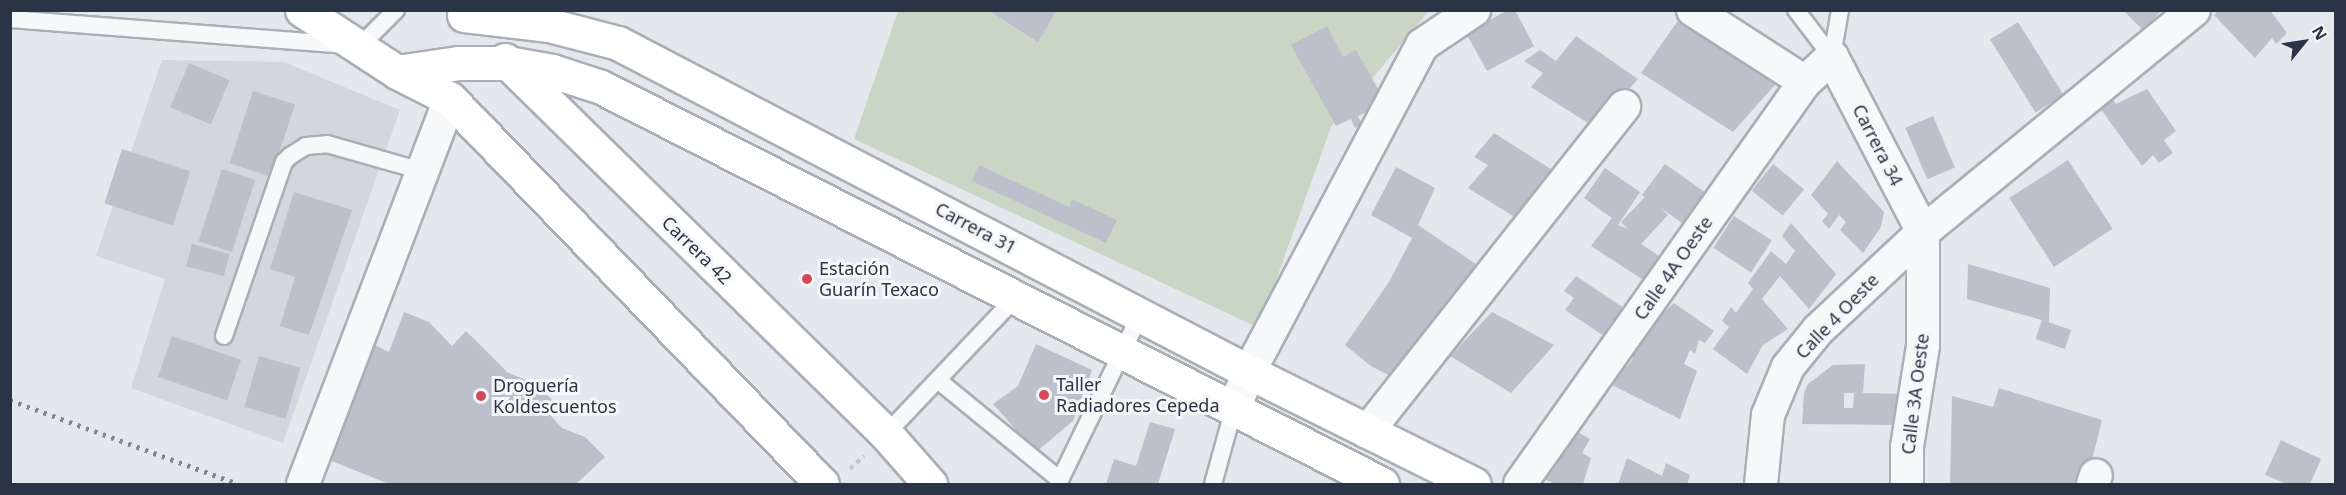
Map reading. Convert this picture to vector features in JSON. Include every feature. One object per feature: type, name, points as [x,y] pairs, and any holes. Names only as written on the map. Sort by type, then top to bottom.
[{"type":"highway","points":[[302,10],[360,46],[396,72],[450,99],[832,481]]},
{"type":"highway","name":"Carrera 31","points":[[461,13],[549,25],[618,43],[1249,372],[1474,484]]},
{"type":"highway","name":"Carrera 42","points":[[461,13],[507,63],[886,434],[930,484]]},
{"type":"highway","points":[[396,72],[459,63],[507,63],[552,71],[601,87],[1383,484]]},
{"type":"highway","points":[[1172,376],[1187,339]]},
{"type":"street","points":[[1234,408],[1249,372],[1422,45],[1474,10]]},
{"type":"street","points":[[1693,10],[1805,82]]},
{"type":"street","name":"Calle 4 Oeste","points":[[1761,484],[1768,415],[1788,367],[1818,330],[1923,232],[2194,10]]},
{"type":"street","name":"Calle 4A Oeste","points":[[1520,484],[1805,82],[1833,57]]},
{"type":"street","name":"Carrera 34","points":[[1833,57],[1923,232]]},
{"type":"street","points":[[303,484],[450,99]]},
{"type":"street","points":[[1367,432],[1624,106]]},
{"type":"street","name":"Calle 3A Oeste","points":[[1907,484],[1907,447],[1923,346],[1923,232]]},
{"type":"lane","points":[[10,20],[360,46],[396,10]]},
{"type":"lane","points":[[1796,10],[1833,57]]},
{"type":"lane","points":[[1833,57],[1840,10]]},
{"type":"lane","points":[[224,336],[284,162],[290,156],[306,147],[327,144],[422,171]]},
{"type":"lane","points":[[886,434],[939,381],[1016,297]]},
{"type":"lane","points":[[939,381],[1059,482],[1140,315]]},
{"type":"lane","points":[[1213,484],[1234,408]]},
{"type":"path","points":[[832,481],[886,434]]},
{"type":"shaded area","points":[[162,60],[284,62],[400,110],[283,443],[131,388],[165,279],[96,256]]},
{"type":"green space","points":[[898,11],[1429,11],[1331,127],[1259,328],[854,139]]},
{"type":"building","points":[[988,10],[1057,10],[1038,42]]},
{"type":"building","points":[[1508,10],[1515,10],[1534,46],[1487,71],[1466,33]]},
{"type":"building","points":[[2123,10],[2162,10],[2143,30]]},
{"type":"building","points":[[2219,10],[2270,10],[2287,33],[2276,44],[2272,38],[2255,58],[2214,15]]},
{"type":"building","points":[[1682,15],[1783,76],[1733,132],[1641,73]]},
{"type":"building","points":[[2018,22],[2064,95],[2036,112],[1990,39]]},
{"type":"building","points":[[1327,26],[1343,57],[1356,50],[1386,103],[1358,116],[1362,124],[1355,128],[1351,119],[1336,126],[1291,45]]},
{"type":"building","points":[[1576,36],[1638,79],[1596,128],[1531,87],[1543,73],[1524,61],[1540,50],[1556,61]]},
{"type":"building","points":[[189,63],[230,80],[211,124],[170,107]]},
{"type":"building","points":[[2147,89],[2176,131],[2164,140],[2173,153],[2159,163],[2153,155],[2142,166],[2100,108],[2111,98],[2116,104]]},
{"type":"building","points":[[253,91],[295,105],[271,177],[230,163]]},
{"type":"building","points":[[1933,116],[1955,168],[1927,179],[1905,128]]},
{"type":"building","points":[[1494,133],[1557,173],[1521,221],[1468,188],[1488,165],[1474,157]]},
{"type":"building","points":[[122,149],[190,171],[173,225],[104,203]]},
{"type":"building","points":[[2068,160],[2113,229],[2054,267],[2009,198]]},
{"type":"building","points":[[1837,161],[1884,212],[1881,227],[1863,253],[1840,230],[1846,222],[1839,215],[1829,229],[1822,221],[1828,214],[1811,195]]},
{"type":"building","points":[[1665,164],[1709,195],[1700,199],[1698,203],[1701,205],[1686,226],[1661,208],[1668,215],[1641,244],[1662,258],[1645,281],[1591,246],[1612,218],[1584,198],[1605,168],[1640,192],[1618,225],[1628,229],[1621,222],[1645,197],[1642,195]]},
{"type":"building","points":[[1773,164],[1804,189],[1783,216],[1752,190]]},
{"type":"building","points":[[979,165],[1069,207],[1072,199],[1117,220],[1106,243],[972,181]]},
{"type":"building","points":[[1396,167],[1435,188],[1418,225],[1482,268],[1402,382],[1371,366],[1345,345],[1389,282],[1412,238],[1371,215]]},
{"type":"building","points":[[222,169],[255,180],[232,252],[199,241]]},
{"type":"building","points":[[294,192],[352,210],[309,335],[280,326],[295,277],[270,269]]},
{"type":"building","points":[[1734,216],[1772,241],[1751,272],[1713,248]]},
{"type":"building","points":[[1791,223],[1836,274],[1809,309],[1780,276],[1762,299],[1788,329],[1763,345],[1747,374],[1713,349],[1729,327],[1722,321],[1731,307],[1736,313],[1753,289],[1748,283],[1771,251],[1786,264],[1795,251],[1782,236]]},
{"type":"building","points":[[192,244],[230,254],[224,276],[186,266]]},
{"type":"building","points":[[1968,264],[2050,288],[2049,322],[1967,299]]},
{"type":"building","points":[[1576,276],[1624,308],[1604,336],[1565,310],[1574,298],[1564,291]]},
{"type":"building","points":[[1674,303],[1714,331],[1705,343],[1699,340],[1695,354],[1690,350],[1684,364],[1697,371],[1680,419],[1610,384],[1630,363],[1633,358],[1628,355],[1649,327]]},
{"type":"building","points":[[404,312],[429,322],[452,346],[466,331],[507,372],[538,385],[554,402],[550,415],[562,428],[585,437],[605,457],[576,484],[389,484],[329,460],[375,345],[389,352]]},
{"type":"building","points":[[1492,312],[1554,345],[1511,393],[1450,356]]},
{"type":"building","points":[[2042,320],[2071,330],[2065,349],[2035,339]]},
{"type":"building","points":[[172,336],[241,360],[227,400],[158,377]]},
{"type":"building","name":"Taller Radiadores Cepeda","points":[[1036,344],[1092,370],[1073,421],[1036,452],[993,404],[1018,386]]},
{"type":"building","points":[[259,356],[300,368],[286,419],[244,407]]},
{"type":"building","points":[[1865,364],[1863,393],[1904,394],[1900,425],[1802,424],[1804,393],[1808,384],[1833,365]],"holes":[[[1844,393],[1854,393],[1853,408],[1844,408]]]},
{"type":"building","points":[[1999,388],[2102,420],[2086,484],[1950,484],[1952,396],[1993,407]]},
{"type":"building","points":[[1150,422],[1175,429],[1158,484],[1106,484],[1114,459],[1136,466]]},
{"type":"building","points":[[1572,429],[1590,439],[1582,453],[1591,458],[1583,484],[1555,484],[1544,479],[1554,462],[1556,463]]},
{"type":"building","points":[[2281,440],[2321,459],[2310,484],[2287,484],[2265,475]]},
{"type":"building","points":[[1627,458],[1662,476],[1666,463],[1690,475],[1687,484],[1618,484]]},
{"type":"railway","points":[[10,400],[238,484]]},
{"type":"place","name":"Estación Guarín Texaco","points":[[807,279]]},
{"type":"place","name":"Taller Radiadores Cepeda","points":[[1044,395]]},
{"type":"place","name":"Droguería Koldescuentos","points":[[481,396]]}]
